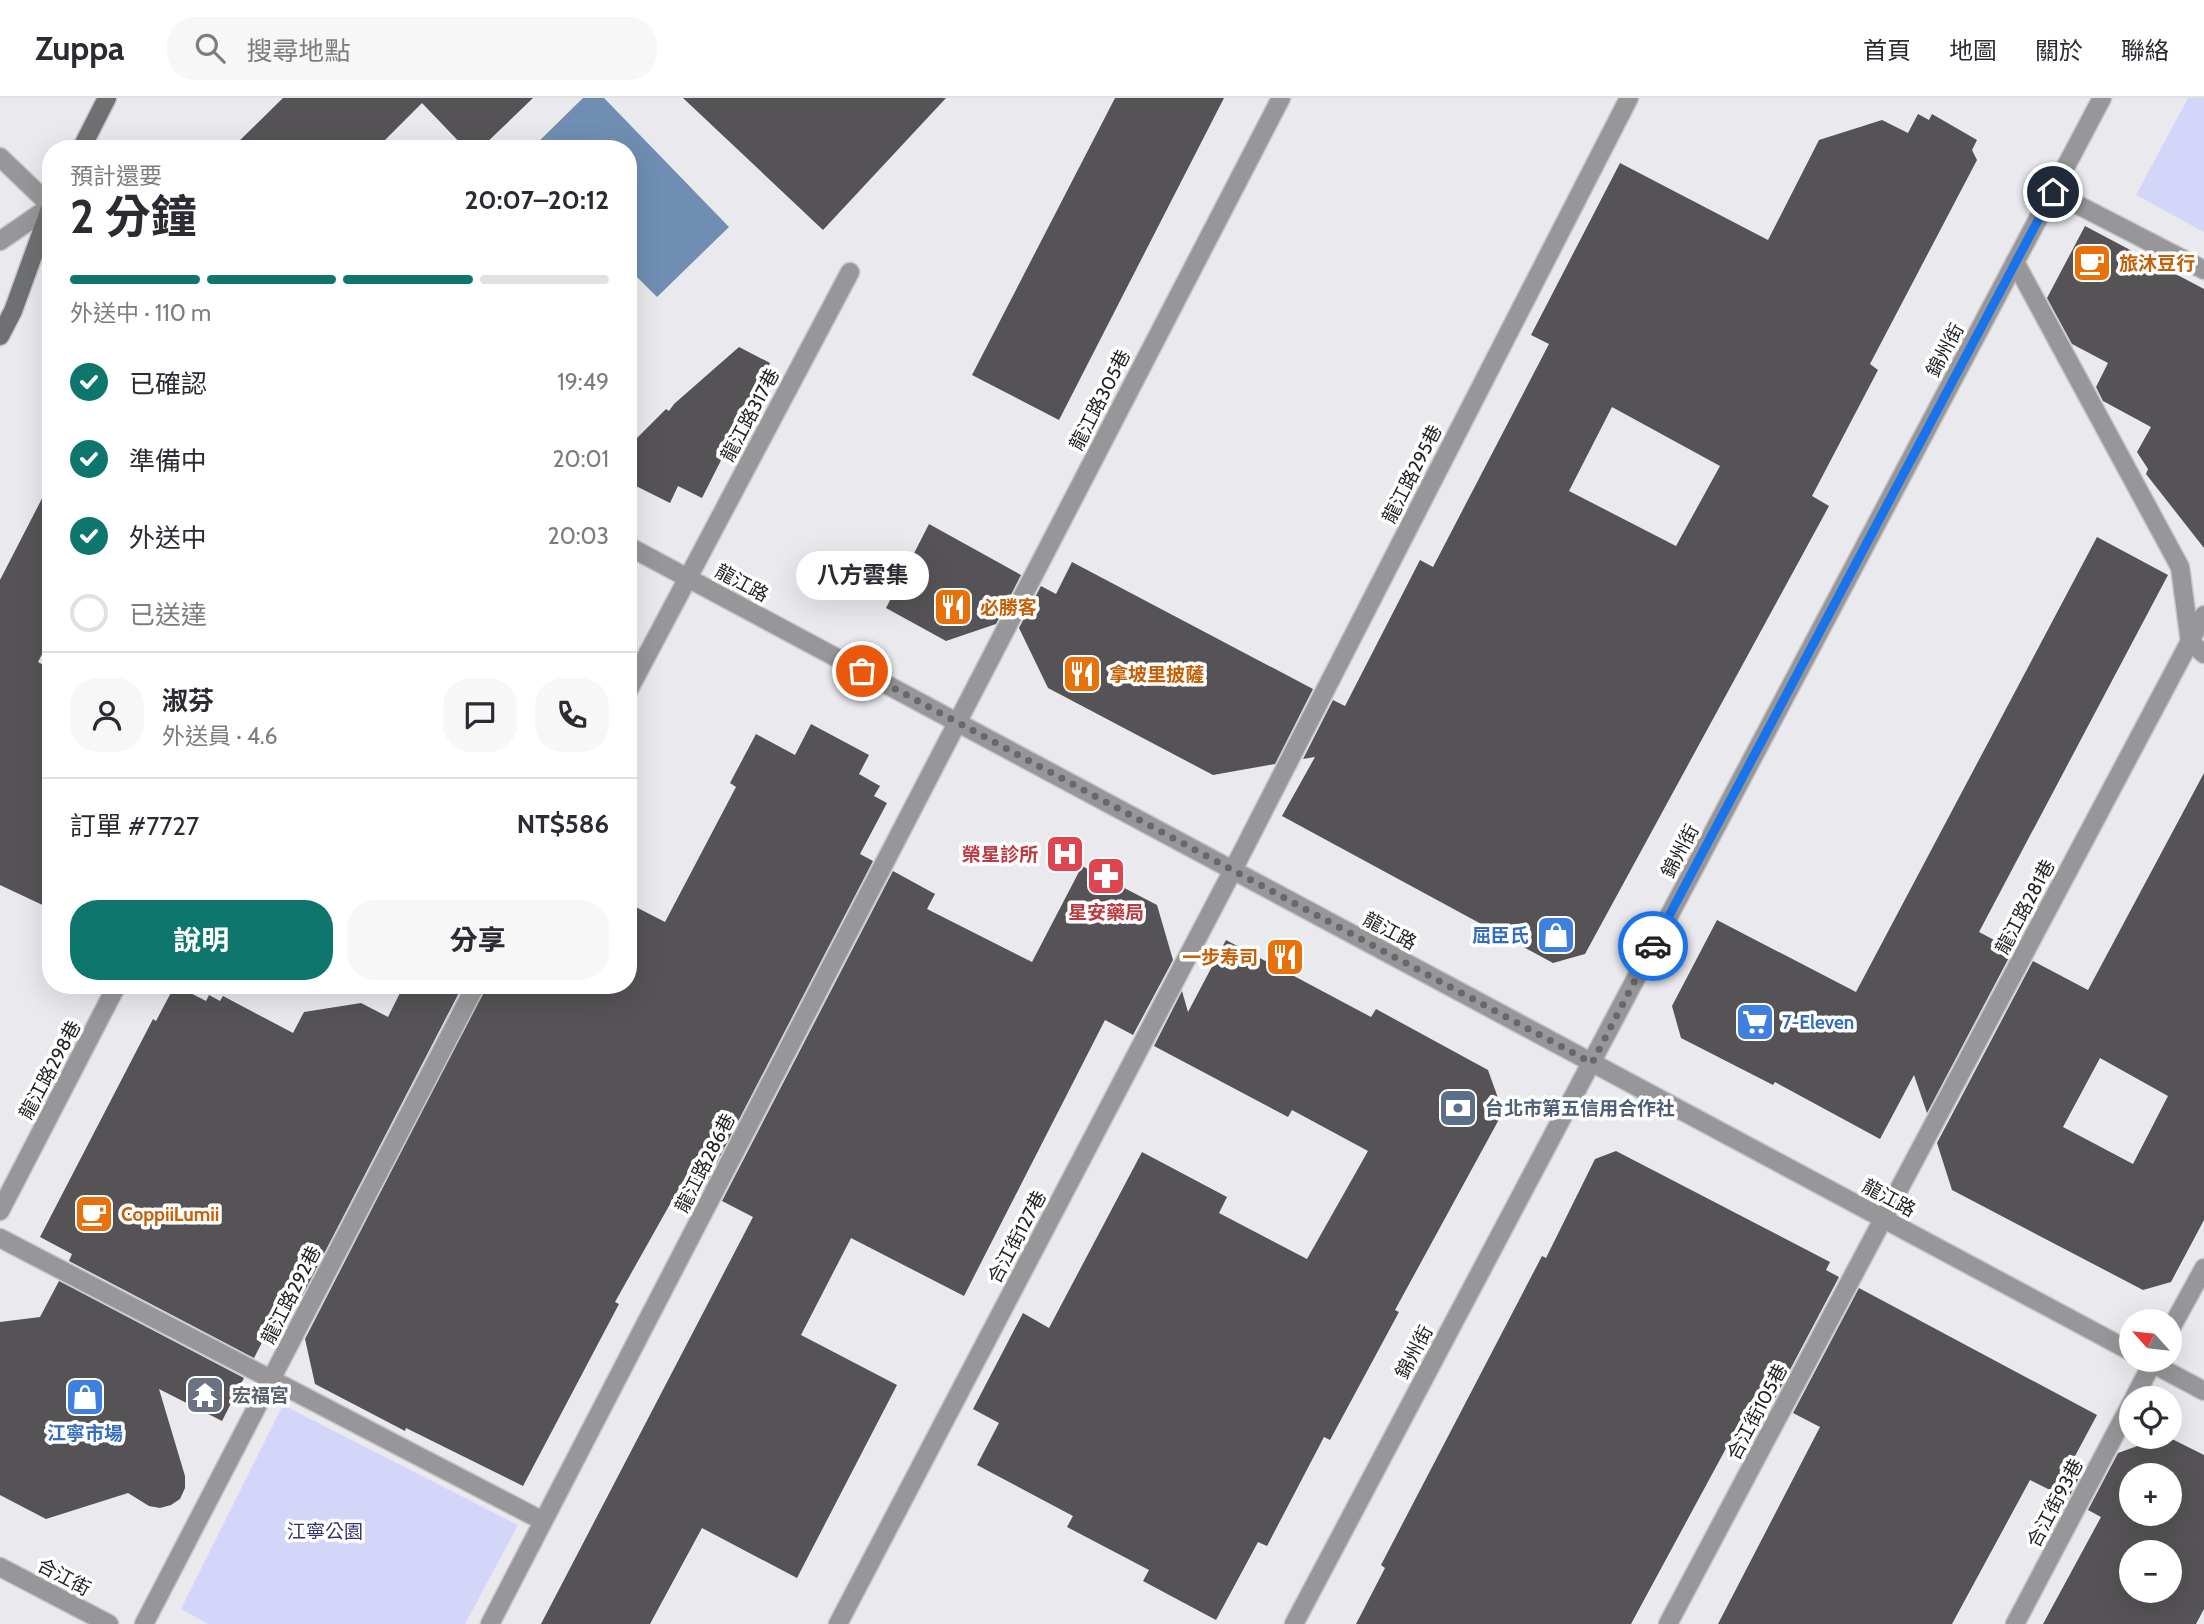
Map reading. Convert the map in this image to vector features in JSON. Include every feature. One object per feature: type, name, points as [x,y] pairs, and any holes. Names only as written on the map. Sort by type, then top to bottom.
[{"type":"main road","points":[[86,140],[107,98]]},
{"type":"main road","points":[[0,336],[13,311],[42,231]]},
{"type":"street","name":"龍江路305巷","points":[[958,722],[1281,98]]},
{"type":"street","name":"龍江路295巷","points":[[1233,870],[1629,98]]},
{"type":"street","name":"錦州街","points":[[1294,1624],[2102,98]]},
{"type":"street","points":[[0,157],[42,197]]},
{"type":"street","points":[[2053,192],[2204,270]]},
{"type":"street","points":[[0,241],[42,212]]},
{"type":"street","points":[[2015,262],[2180,567],[2197,648]]},
{"type":"street","name":"龍江路317巷","points":[[687,577],[850,272]]},
{"type":"street","name":"龍江路","points":[[637,551],[2119,1345]]},
{"type":"street","points":[[637,674],[687,577]]},
{"type":"street","name":"龍江路281巷","points":[[1882,1219],[2197,648],[2204,615]]},
{"type":"street","name":"龍江路286巷","points":[[489,1624],[958,722]]},
{"type":"street","name":"合江街127巷","points":[[838,1624],[1233,870]]},
{"type":"street","name":"龍江路298巷","points":[[0,1211],[112,994]]},
{"type":"street","name":"龍江路292巷","points":[[144,1624],[471,994]]},
{"type":"street","name":"合江街105巷","points":[[1668,1624],[1882,1219]]},
{"type":"street","points":[[0,1238],[543,1521]]},
{"type":"street","points":[[2182,1309],[2204,1268]]},
{"type":"street","points":[[2170,1372],[2204,1391]]},
{"type":"street","name":"合江街93巷","points":[[2015,1624],[2119,1427]]},
{"type":"street","name":"合江街","points":[[0,1567],[109,1624]]},
{"type":"green space","points":[[2188,98],[2204,98],[2204,232],[2136,195]]},
{"type":"green space","name":"江寧公園","points":[[283,1405],[518,1525],[465,1624],[208,1624],[181,1609]]},
{"type":"shaded area","points":[[583,98],[604,98],[729,227],[657,297],[637,277],[637,140],[540,140]]},
{"type":"building","points":[[283,98],[533,98],[489,140],[457,140],[422,103],[385,140],[240,140]]},
{"type":"building","points":[[683,98],[946,98],[823,230]]},
{"type":"building","points":[[1115,98],[1224,98],[1059,420],[972,375]]},
{"type":"building","points":[[1918,114],[1929,120],[1932,114],[1977,140],[1972,150],[1977,160],[1870,364],[1878,370],[1812,496],[1829,506],[1585,954],[1553,963],[1282,816],[1315,757],[1303,759],[1333,700],[1345,706],[1420,560],[1433,567],[1549,344],[1531,335],[1620,163],[1768,240],[1819,140],[1882,120],[1908,133]],"holes":[[[1612,407],[1720,466],[1676,546],[1569,491]]]},
{"type":"building","points":[[2085,226],[2204,289],[2204,548],[2146,474],[2148,469],[2137,452],[2151,427],[2103,401],[2096,387],[2108,363],[2072,344],[2047,298]]},
{"type":"building","points":[[739,347],[770,363],[702,498],[678,486],[670,503],[637,486],[637,438]]},
{"type":"building","points":[[42,498],[42,654],[38,662],[42,664],[42,905],[0,885],[0,580]]},
{"type":"building","points":[[929,524],[1021,575],[996,624],[946,641],[886,608]]},
{"type":"building","points":[[2097,537],[2168,575],[1979,932],[2013,950],[1927,1113],[1914,1075],[1880,1139],[1775,1082],[1773,1085],[1681,1038],[1672,1006],[1717,920],[1856,992]]},
{"type":"building","points":[[1072,562],[1313,689],[1275,764],[1213,775],[1048,688],[1019,628],[1041,586],[1056,594]]},
{"type":"building","points":[[811,724],[869,755],[859,774],[880,786],[874,796],[887,803],[860,854],[873,861],[702,1191],[683,1181],[615,1302],[619,1304],[523,1486],[406,1428],[405,1431],[315,1384],[305,1339],[482,994],[637,994],[637,908],[665,922],[736,787],[730,783],[756,734],[795,755]]},
{"type":"building","points":[[2204,773],[2204,1220],[2171,1282],[2143,1290],[1952,1190],[1937,1143],[2033,961],[2088,990]],"holes":[[[2100,1058],[2168,1096],[2133,1164],[2063,1127]]]},
{"type":"building","points":[[1082,866],[1157,905],[1173,960],[1133,1035],[1105,1020],[964,1296],[851,1238],[801,1335],[897,1385],[797,1578],[702,1528],[650,1624],[541,1624],[753,1217],[722,1201],[893,871],[935,894],[927,909],[1032,962]]},
{"type":"building","points":[[1226,940],[1371,1017],[1376,1009],[1488,1070],[1503,1112],[1395,1310],[1399,1312],[1330,1440],[1324,1437],[1267,1546],[1258,1542],[1216,1620],[1143,1581],[1149,1570],[1067,1527],[1073,1516],[977,1465],[999,1423],[973,1409],[1023,1313],[1049,1328],[1142,1152],[1227,1197],[1219,1213],[1307,1259],[1368,1151],[1292,1110],[1288,1117],[1154,1046],[1182,991],[1188,1012]]},
{"type":"building","points":[[170,994],[192,994],[206,1001],[209,995],[220,1001],[223,996],[293,1033],[304,1012],[361,1003],[388,1017],[400,994],[458,994],[298,1304],[293,1282],[254,1358],[69,1261],[72,1254],[40,1237],[153,1019],[156,1021]]},
{"type":"building","points":[[1616,1151],[1830,1262],[1826,1270],[1839,1277],[1773,1402],[1756,1393],[1631,1624],[1356,1624],[1385,1568],[1381,1565],[1542,1256],[1546,1258],[1595,1159]]},
{"type":"building","name":"江寧市場","points":[[59,1281],[244,1378],[222,1421],[159,1389],[185,1476],[185,1488],[180,1499],[171,1505],[160,1508],[149,1506],[128,1493],[46,1519],[0,1495],[0,1322],[40,1317]]},
{"type":"building","points":[[1859,1288],[2097,1415],[2067,1471],[2086,1464],[2068,1499],[2030,1480],[1952,1624],[1718,1624],[1820,1427],[1793,1413]]},
{"type":"building","points":[[2182,1444],[2204,1455],[2204,1609],[2196,1624],[2043,1624],[2101,1517],[2088,1510],[2118,1453],[2129,1449],[2182,1449]]},
{"type":"way so far","points":[[862,671],[1592,1063],[1653,946]]},
{"type":"place","name":"旅沐豆行","points":[[2092,263]]},
{"type":"place","name":"必勝客","points":[[953,607]]},
{"type":"place","name":"八方雲集","points":[[862,671]]},
{"type":"place","name":"拿坡里披薩","points":[[1082,674]]},
{"type":"place","name":"榮星診所","points":[[1065,854]]},
{"type":"place","name":"星安藥局","points":[[1106,876]]},
{"type":"place","name":"屈臣氏","points":[[1556,935]]},
{"type":"place","name":"一步寿司","points":[[1285,957]]},
{"type":"place","name":"7-Eleven","points":[[1755,1022]]},
{"type":"place","name":"台北市第五信用合作社","points":[[1458,1108]]},
{"type":"place","name":"CoppiiLumii","points":[[94,1214]]},
{"type":"place","name":"宏福宮","points":[[205,1395]]},
{"type":"place","name":"江寧市場","points":[[85,1397]]},
{"type":"route","points":[[1653,946],[2053,192]]}]
